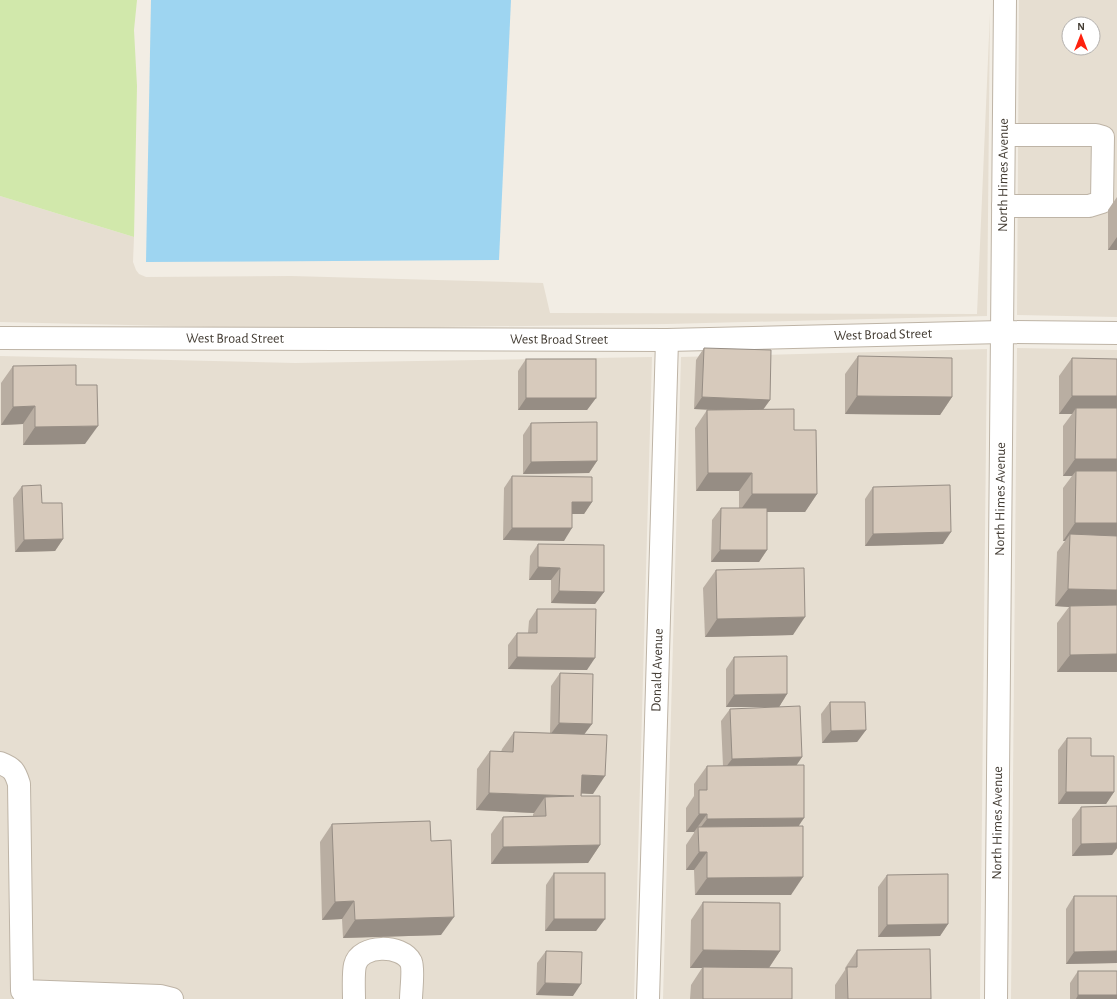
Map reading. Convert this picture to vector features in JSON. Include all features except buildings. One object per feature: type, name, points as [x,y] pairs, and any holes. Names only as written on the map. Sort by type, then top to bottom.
[{"type":"street","name":"North Himes Avenue","points":[[996,999],[1005,0]]},
{"type":"street","points":[[1003,206],[1089,206],[1102,202],[1103,137],[1096,135],[1004,135]]},
{"type":"street","name":"West Broad Street","points":[[0,338],[667,340],[1002,332],[1117,333]]},
{"type":"street","name":"Donald Avenue","points":[[648,999],[667,340]]},
{"type":"street","points":[[0,763],[9,766],[16,773],[19,784],[19,995],[160,996],[172,999]]},
{"type":"street","points":[[354,999],[355,965],[360,957],[368,951],[389,949],[401,953],[408,958],[412,964],[411,999]]},
{"type":"shaded area","points":[[1019,0],[1117,0],[1117,317],[1017,315]]},
{"type":"shaded area","points":[[990,13],[987,316],[667,324],[295,329],[0,322],[0,196],[134,237],[133,262],[139,274],[146,277],[291,276],[543,283],[550,313],[977,314]]},
{"type":"shaded area","points":[[1017,348],[1117,350],[1117,999],[1011,999]]},
{"type":"shaded area","points":[[987,349],[980,999],[663,999],[681,357]]},
{"type":"shaded area","points":[[0,356],[295,363],[652,357],[634,999],[0,999]]},
{"type":"green space","points":[[0,0],[137,0],[134,30],[137,86],[134,237],[0,196]]},
{"type":"water","points":[[151,0],[511,0],[499,260],[146,262]]}]
